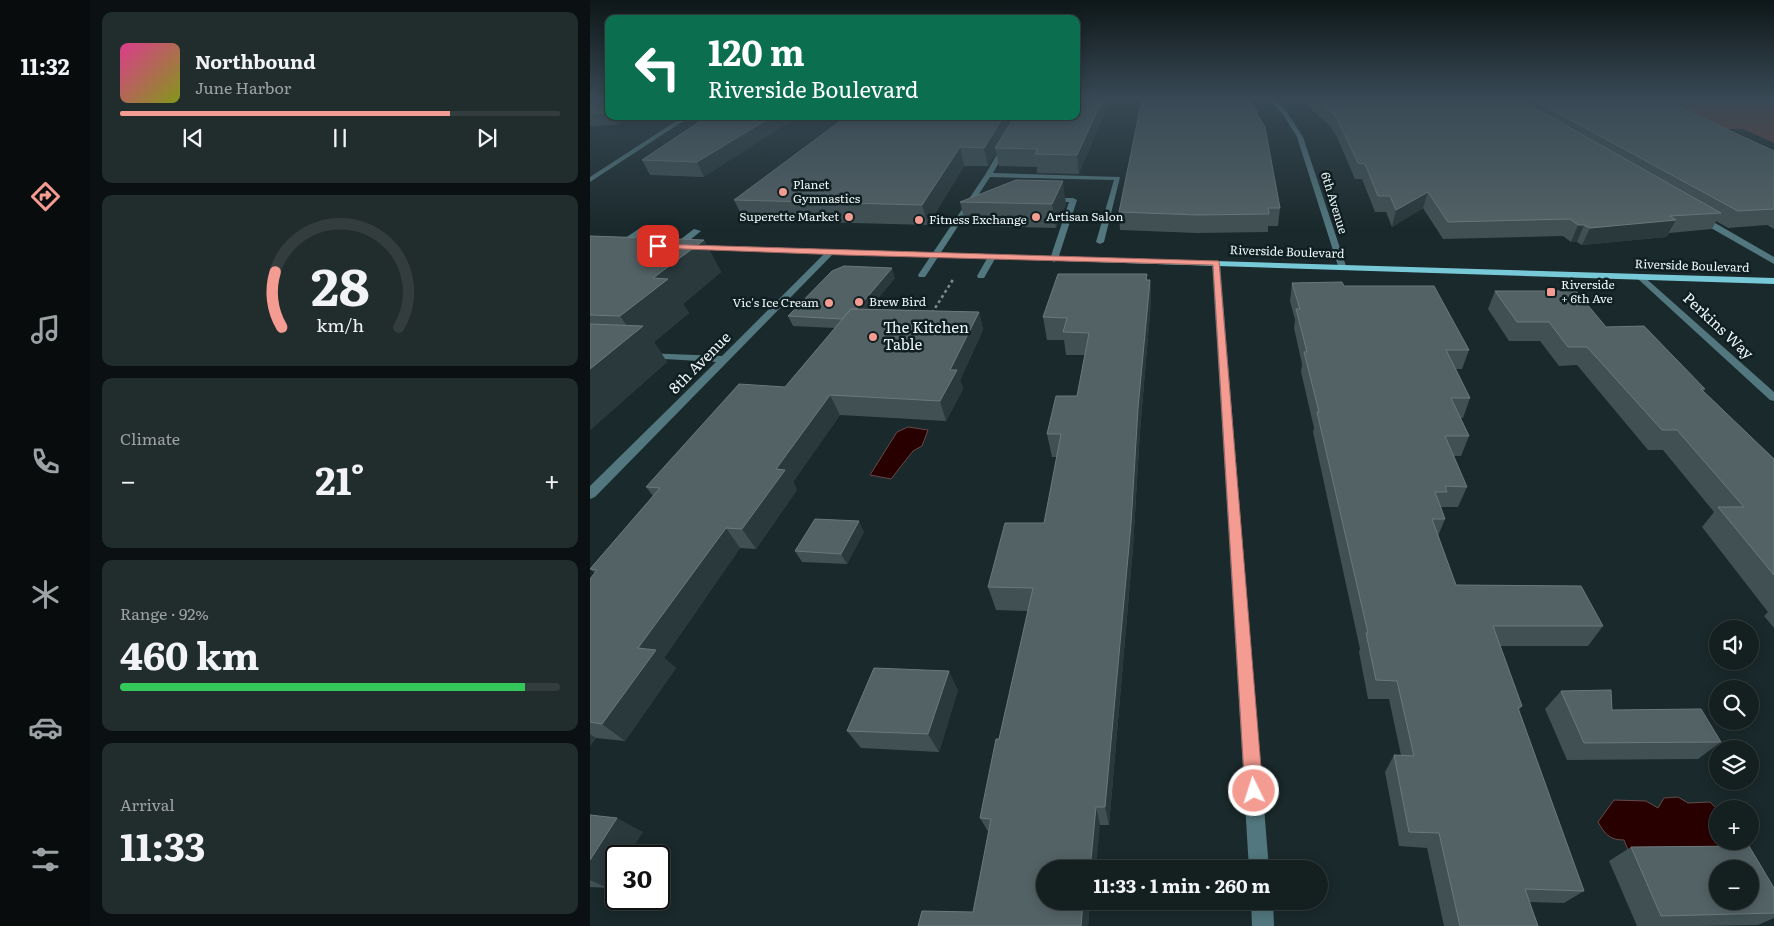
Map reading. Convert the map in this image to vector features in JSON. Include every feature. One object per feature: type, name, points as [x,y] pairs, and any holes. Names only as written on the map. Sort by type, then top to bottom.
[{"type":"main road","points":[[617,244],[639,245]]},
{"type":"main road","name":"Riverside Boulevard","points":[[672,247],[830,253],[1342,266],[1774,281]]},
{"type":"street","points":[[590,180],[648,142]]},
{"type":"street","points":[[922,275],[977,199],[1007,142]]},
{"type":"street","name":"6th Avenue","points":[[1302,142],[1342,266]]},
{"type":"street","points":[[988,175],[1118,178],[1100,242]]},
{"type":"street","points":[[1045,200],[1073,200],[1054,259]]},
{"type":"street","points":[[1696,216],[1774,261]]},
{"type":"street","points":[[617,244],[643,230]]},
{"type":"street","points":[[672,247],[697,231]]},
{"type":"street","name":"8th Avenue","points":[[590,494],[830,253]]},
{"type":"street","points":[[981,276],[992,257]]},
{"type":"street","points":[[1216,263],[1258,860]]},
{"type":"street","name":"Perkins Way","points":[[1641,276],[1774,398]]},
{"type":"street","points":[[636,355],[725,359]]},
{"type":"street","points":[[1262,910],[1263,926]]},
{"type":"path","points":[[932,314],[956,276]]},
{"type":"shaded area","points":[[908,427],[928,430],[922,446],[913,451],[891,479],[870,475],[897,432]]},
{"type":"shaded area","points":[[1678,797],[1688,803],[1709,802],[1709,848],[1628,850],[1624,840],[1608,836],[1598,822],[1614,800],[1646,801],[1658,808],[1664,798]]},
{"type":"building","points":[[669,142],[730,142],[697,162],[642,160]]},
{"type":"building","points":[[812,142],[988,142],[984,148],[960,147],[922,205],[734,200]]},
{"type":"building","points":[[999,142],[1083,142],[1077,155],[1035,154],[1038,149],[995,148]]},
{"type":"building","points":[[1133,142],[1268,142],[1280,208],[1268,208],[1269,214],[1198,215],[1119,212]]},
{"type":"building","points":[[1348,142],[1596,142],[1721,213],[1670,216],[1676,220],[1590,228],[1578,225],[1570,219],[1448,222],[1428,192],[1396,210],[1390,196],[1378,196],[1365,164],[1358,163]]},
{"type":"building","points":[[1611,142],[1755,142],[1774,151],[1774,209],[1738,211]]},
{"type":"building","points":[[1016,180],[1063,181],[1052,204],[960,202]]},
{"type":"building","points":[[590,236],[704,240],[653,278],[668,279],[620,316],[590,315]]},
{"type":"building","points":[[844,266],[892,268],[857,309],[851,309],[842,319],[788,316],[832,271]]},
{"type":"building","points":[[1058,274],[1147,274],[1146,280],[1150,280],[1138,408],[1131,524],[1105,807],[1096,807],[1091,860],[1036,860],[1036,910],[1082,910],[1081,926],[918,926],[922,911],[973,912],[991,819],[980,818],[996,739],[999,739],[1033,588],[988,587],[1005,523],[1044,523],[1061,434],[1047,434],[1056,396],[1077,396],[1089,333],[1063,332],[1067,318],[1043,317]]},
{"type":"building","points":[[1342,282],[1344,286],[1434,286],[1469,350],[1446,350],[1470,398],[1451,398],[1469,436],[1445,436],[1467,487],[1445,486],[1447,492],[1435,492],[1445,519],[1432,519],[1456,585],[1581,586],[1603,626],[1493,626],[1522,706],[1518,708],[1584,891],[1525,889],[1538,926],[1460,926],[1439,833],[1409,832],[1394,755],[1414,756],[1397,681],[1376,680],[1366,633],[1368,633],[1304,352],[1307,352],[1296,309],[1300,309],[1292,283]]},
{"type":"building","points":[[1495,291],[1576,291],[1606,327],[1644,326],[1705,389],[1701,389],[1774,459],[1774,575],[1718,507],[1744,507],[1677,430],[1662,430],[1587,347],[1568,347],[1549,322],[1517,322]]},
{"type":"building","points":[[851,309],[979,312],[950,370],[957,370],[940,401],[830,395],[776,469],[785,470],[742,529],[726,528],[638,648],[656,650],[602,724],[590,722],[590,579],[597,570],[590,569],[660,488],[646,487],[739,384],[785,387]]},
{"type":"building","points":[[590,324],[643,326],[590,369]]},
{"type":"building","points":[[815,519],[859,521],[841,554],[795,551]]},
{"type":"building","points":[[874,668],[949,671],[928,734],[847,731]]},
{"type":"building","points":[[1611,690],[1612,710],[1701,709],[1709,722],[1709,730],[1714,730],[1720,740],[1709,740],[1709,742],[1584,743],[1561,691]]},
{"type":"building","points":[[590,815],[617,818],[590,860]]},
{"type":"building","points":[[1709,846],[1709,850],[1751,850],[1757,860],[1709,860],[1709,910],[1759,910],[1759,863],[1774,888],[1774,913],[1661,916],[1631,847]]},
{"type":"place","name":"Planet Gymnastics","points":[[783,192]]},
{"type":"place","name":"Superette Market","points":[[849,217]]},
{"type":"place","name":"Artisan Salon","points":[[1036,217]]},
{"type":"place","name":"Fitness Exchange","points":[[919,220]]},
{"type":"place","name":"Riverside + 6th Ave","points":[[1551,292]]},
{"type":"place","name":"Brew Bird","points":[[859,302]]},
{"type":"place","name":"Vic's Ice Cream","points":[[829,303]]},
{"type":"place","name":"The Kitchen Table","points":[[873,337]]},
{"type":"route","points":[[658,246],[1216,263],[1254,791]]}]
